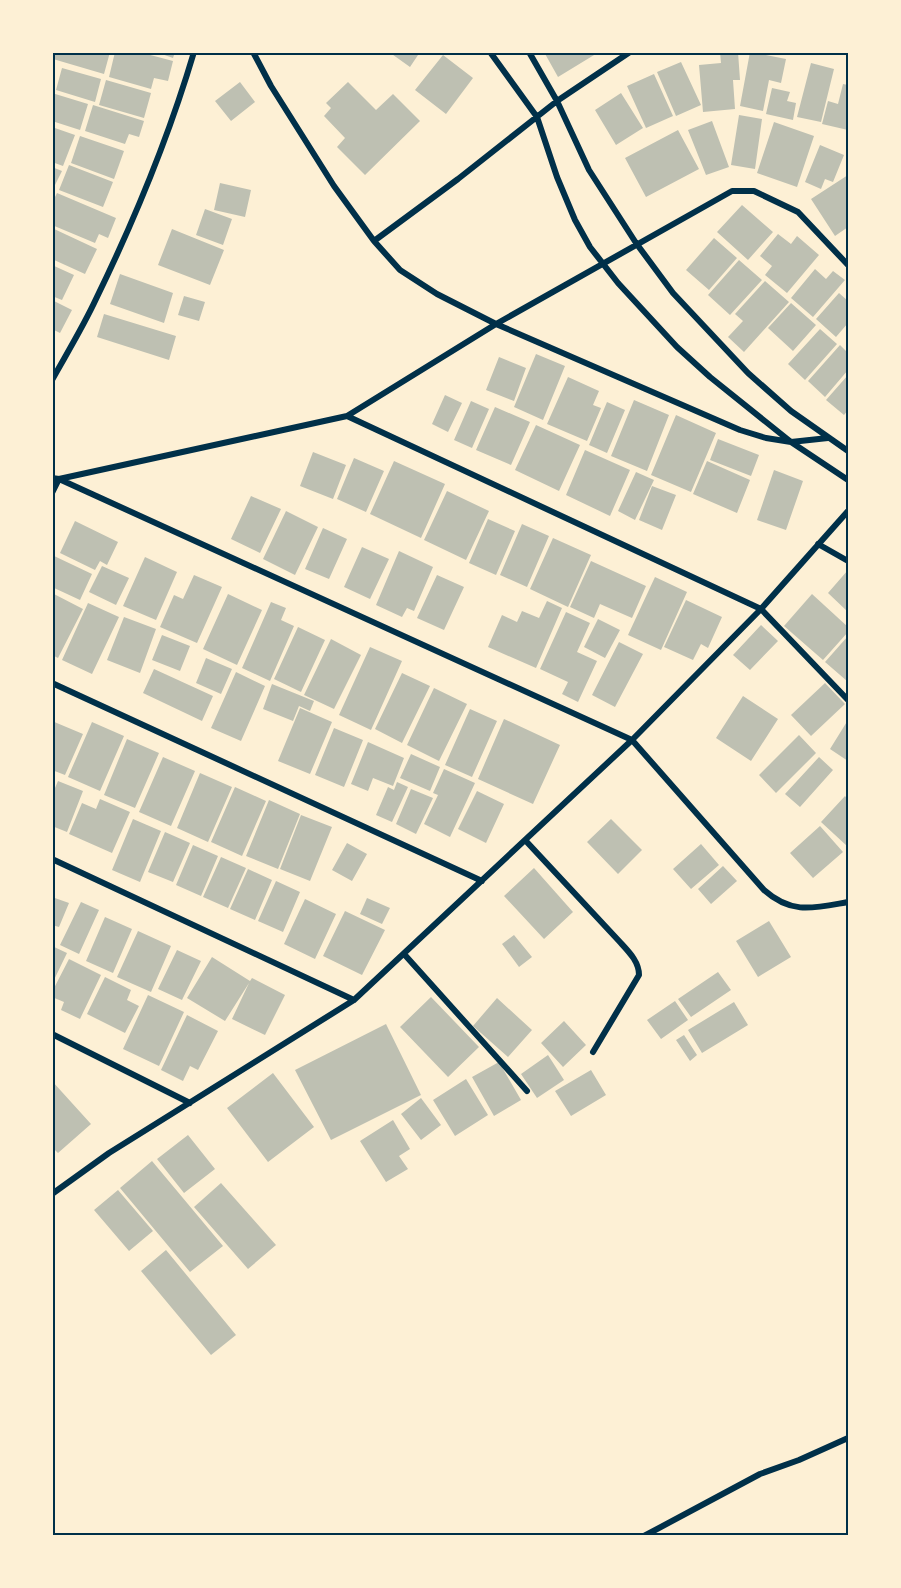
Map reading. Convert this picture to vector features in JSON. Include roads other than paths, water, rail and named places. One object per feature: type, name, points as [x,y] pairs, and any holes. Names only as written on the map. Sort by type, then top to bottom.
[{"type":"street","points":[[52,380],[96,300],[146,187],[180,100],[194,52]]},
{"type":"street","points":[[253,52],[271,86],[334,186],[374,241],[400,270],[437,294],[496,324],[740,430],[766,438],[792,442],[828,438]]},
{"type":"street","points":[[490,52],[537,117],[554,169],[575,220],[590,247],[618,283],[678,347],[710,377],[792,442],[849,480]]},
{"type":"street","points":[[529,52],[557,101],[589,170],[636,243],[673,293],[748,373],[791,411],[849,451]]},
{"type":"street","points":[[374,241],[557,101],[630,52]]},
{"type":"street","points":[[56,478],[347,416],[602,262],[732,191],[754,191],[798,212],[849,265]]},
{"type":"street","points":[[347,416],[761,609],[849,700]]},
{"type":"street","points":[[52,493],[56,478]]},
{"type":"street","points":[[56,478],[632,740],[764,890],[777,901],[791,907],[809,909],[849,902]]},
{"type":"street","points":[[52,1194],[109,1153],[354,1000],[632,740],[761,609],[849,511]]},
{"type":"street","points":[[818,544],[849,561]]},
{"type":"street","points":[[52,683],[482,881]]},
{"type":"street","points":[[525,840],[619,941],[634,958],[639,968],[639,975],[593,1052]]},
{"type":"street","points":[[52,859],[354,1000]]},
{"type":"street","points":[[404,954],[527,1091]]},
{"type":"street","points":[[52,1034],[190,1103]]},
{"type":"street","points":[[644,1536],[760,1474],[800,1460],[849,1438]]}]
